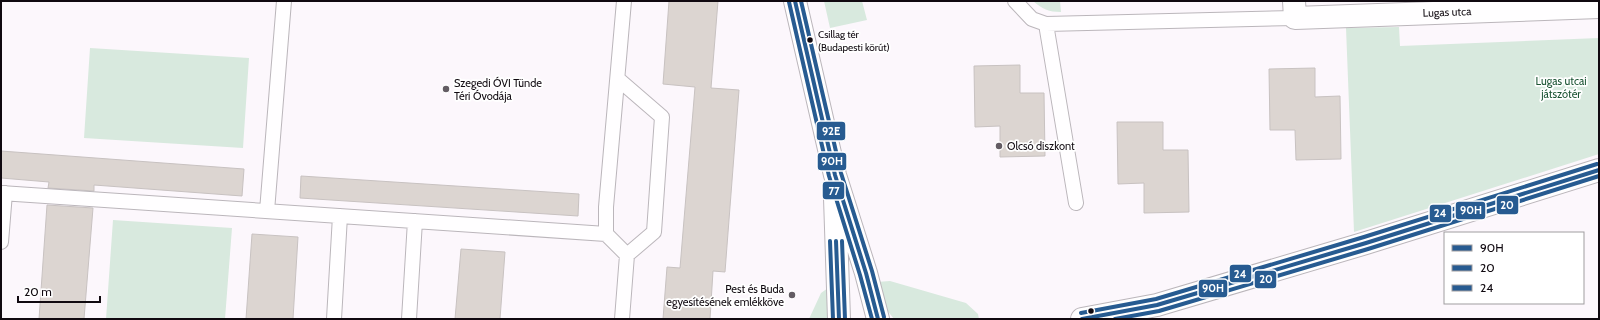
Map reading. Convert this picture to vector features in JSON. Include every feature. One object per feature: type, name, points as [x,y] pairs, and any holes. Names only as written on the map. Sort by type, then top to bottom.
[{"type":"street","points":[[795,1],[835,175],[866,273],[878,319]]},
{"type":"street","name":"Lugas utca","points":[[1295,9],[1599,7]]},
{"type":"street","points":[[1082,319],[1157,305],[1366,243],[1599,170]]},
{"type":"street","points":[[835,175],[839,319]]},
{"type":"street","points":[[1127,319],[1157,305]]},
{"type":"lane","points":[[267,211],[284,1]]},
{"type":"lane","points":[[606,234],[606,206],[624,1]]},
{"type":"lane","points":[[1015,1],[1032,19],[1046,24],[1295,9]]},
{"type":"lane","points":[[1046,24],[1076,203]]},
{"type":"lane","points":[[618,79],[662,117],[654,232],[627,256],[622,319]]},
{"type":"lane","points":[[1,242],[3,193],[606,234],[627,256]]},
{"type":"lane","points":[[334,319],[340,216]]},
{"type":"lane","points":[[409,319],[415,221]]},
{"type":"green space","points":[[824,1],[862,1],[867,20],[830,28]]},
{"type":"green space","points":[[1033,1],[1060,1],[1061,12],[1046,10]]},
{"type":"green space","name":"Lugas utcai játszótér","points":[[1399,27],[1400,46],[1599,38],[1599,154],[1354,232],[1346,28]]},
{"type":"green space","points":[[90,48],[249,58],[243,148],[84,138]]},
{"type":"green space","points":[[113,220],[232,228],[225,319],[106,319]]},
{"type":"green space","points":[[890,281],[966,303],[978,314],[979,319],[894,319],[886,309],[877,282]]},
{"type":"green space","points":[[828,288],[831,319],[809,319],[821,293]]},
{"type":"building","points":[[669,1],[718,1],[711,88],[739,90],[725,272],[713,271],[710,319],[663,319],[667,267],[680,268],[695,87],[663,84]]},
{"type":"building","points":[[1020,65],[1020,93],[1044,93],[1045,156],[1000,157],[1000,126],[975,127],[974,66]]},
{"type":"building","points":[[1315,68],[1315,97],[1340,96],[1341,159],[1296,160],[1295,130],[1270,130],[1269,69]]},
{"type":"building","points":[[1117,122],[1163,122],[1163,150],[1188,150],[1189,212],[1144,213],[1144,183],[1118,184]]},
{"type":"building","points":[[1,151],[244,169],[242,196],[94,185],[94,191],[48,188],[49,182],[1,178]]},
{"type":"building","points":[[301,176],[579,194],[578,216],[300,198]]},
{"type":"building","points":[[47,205],[93,208],[84,319],[39,319]]},
{"type":"building","points":[[252,234],[298,237],[293,319],[246,319]]},
{"type":"building","points":[[461,249],[505,252],[500,319],[455,319]]},
{"type":"transit line","name":"90H","points":[[795,1],[835,175],[866,273],[878,319]]},
{"type":"transit line","name":"92E","points":[[801,1],[841,173],[872,271],[884,317]]},
{"type":"transit line","name":"77","points":[[789,2],[829,176],[872,319]]},
{"type":"transit line","name":"24","points":[[1081,313],[1156,299],[1364,237],[1597,164]]},
{"type":"transit line","name":"90H","points":[[1082,319],[1157,305],[1366,243],[1599,170]]},
{"type":"transit line","name":"20","points":[[1115,319],[1159,311],[1368,249],[1599,176]]},
{"type":"transit line","name":"77","points":[[830,241],[833,319]]},
{"type":"transit line","name":"90H","points":[[836,241],[839,319]]},
{"type":"transit line","name":"92E","points":[[842,241],[845,319]]},
{"type":"place","name":"Csillag tér (Budapesti körút)","points":[[810,40]]},
{"type":"place","name":"Szegedi ÓVI Tünde Téri Óvodája","points":[[446,89]]},
{"type":"place","name":"Olcsó diszkont","points":[[999,146]]},
{"type":"place","name":"Pest és Buda egyesítésének emlékköve","points":[[792,295]]}]
